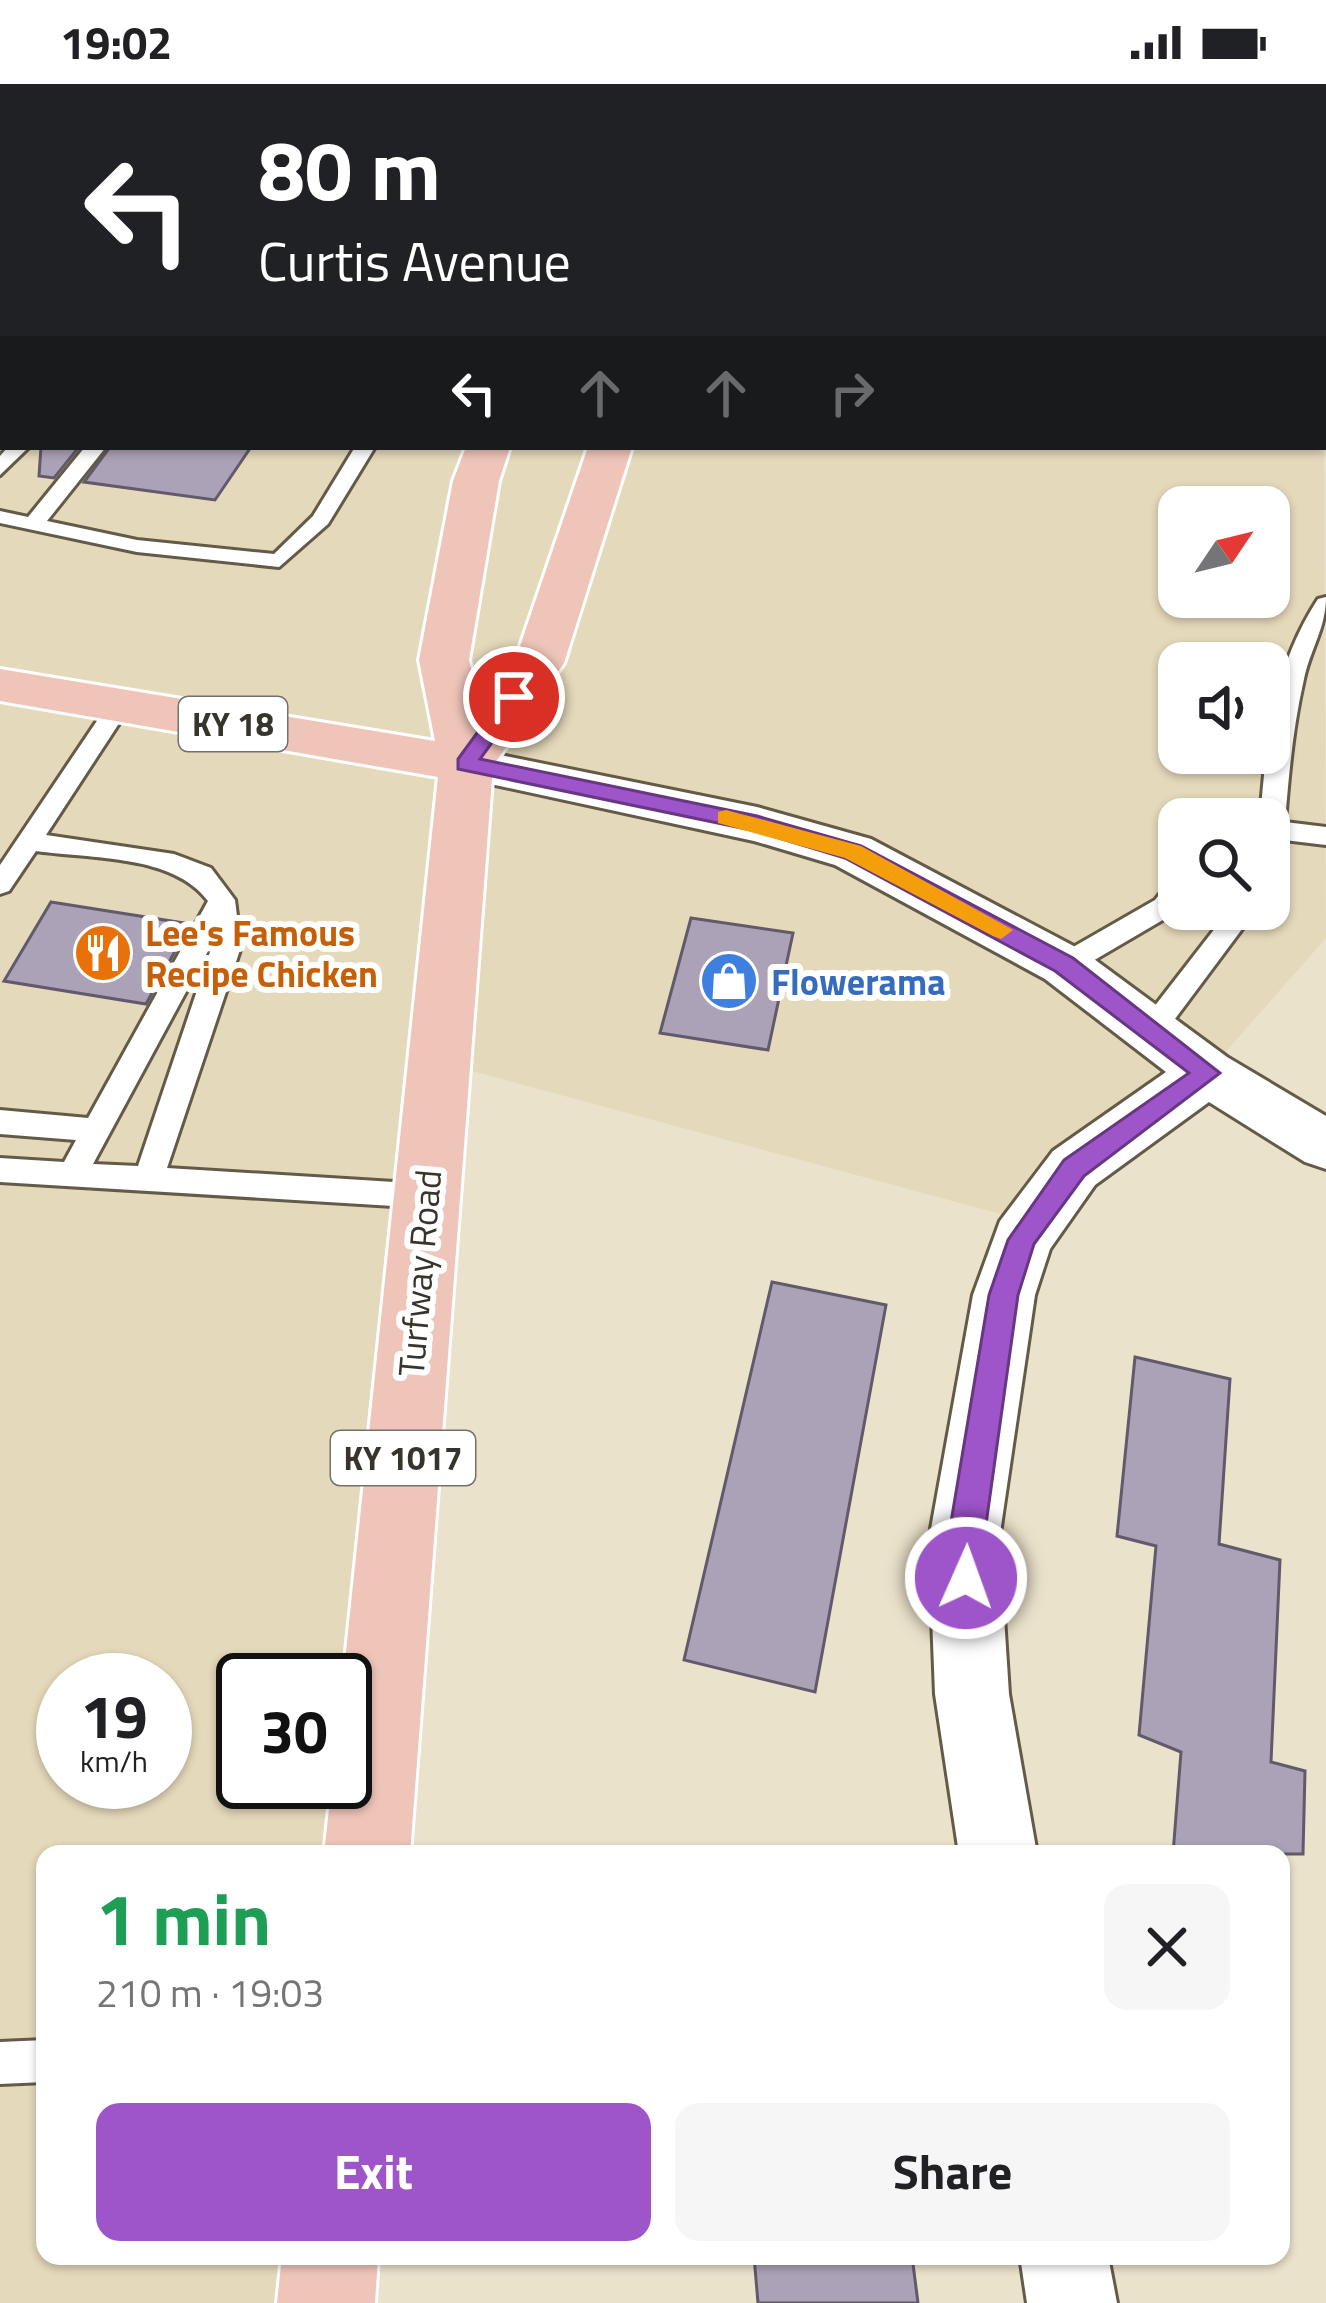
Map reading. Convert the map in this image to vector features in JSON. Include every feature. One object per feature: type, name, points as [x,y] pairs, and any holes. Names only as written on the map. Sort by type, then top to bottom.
[{"type":"main road","name":"Turfway Road","points":[[368,1845],[466,764],[444,660],[476,481],[487,450]]},
{"type":"main road","points":[[466,764],[539,663],[609,450]]},
{"type":"main road","name":"KY 18","points":[[0,685],[466,764]]},
{"type":"main road","points":[[326,2303],[329,2265]]},
{"type":"street","points":[[466,764],[757,824],[853,852],[1064,965],[1208,1073],[1326,1145]]},
{"type":"street","points":[[996,1845],[971,1694],[964,1540],[1004,1295],[1022,1240],[1074,1168],[1208,1073]]},
{"type":"street","points":[[1066,2265],[1072,2303]]},
{"type":"lane","points":[[33,524],[94,450]]},
{"type":"lane","points":[[0,517],[137,546],[279,561],[321,520],[363,450]]},
{"type":"lane","points":[[1274,798],[1280,730],[1299,650],[1326,604]]},
{"type":"lane","points":[[0,885],[15,851],[76,776],[119,704]]},
{"type":"lane","points":[[1290,831],[1326,836]]},
{"type":"lane","points":[[15,851],[165,860],[202,874],[221,900],[228,946],[148,1179]]},
{"type":"lane","points":[[72,1174],[221,900]]},
{"type":"lane","points":[[1064,965],[1158,910]]},
{"type":"lane","points":[[1150,1032],[1228,930]]},
{"type":"lane","points":[[0,1122],[94,1130]]},
{"type":"lane","points":[[0,1170],[426,1196]]},
{"type":"lane","points":[[0,2063],[36,2061]]},
{"type":"shaded area","points":[[0,450],[1324,450],[1326,938],[1207,1073],[1037,1224],[439,1062],[372,1799],[372,1653],[216,1653],[216,1809],[371,1809],[368,1845],[36,1845],[36,2265],[329,2265],[326,2303],[0,2303]]},
{"type":"building","points":[[41,450],[77,450],[54,478],[39,476]]},
{"type":"building","points":[[108,450],[249,450],[215,500],[84,482]]},
{"type":"building","name":"Lee's Famous Recipe Chicken","points":[[51,902],[190,924],[146,1004],[4,981]]},
{"type":"building","points":[[691,918],[793,933],[768,1050],[660,1033]]},
{"type":"building","points":[[772,1282],[886,1305],[815,1692],[684,1660]]},
{"type":"building","points":[[1135,1357],[1230,1379],[1219,1544],[1280,1560],[1271,1762],[1305,1771],[1303,1854],[1290,1854],[1290,1845],[1174,1845],[1181,1752],[1139,1735],[1156,1546],[1117,1536]]},
{"type":"building","points":[[755,2265],[913,2265],[918,2303],[758,2303]]},
{"type":"slow traffic","points":[[726,818],[853,852],[1001,930]]},
{"type":"place","name":"Lee's Famous Recipe Chicken","points":[[103,953]]},
{"type":"place","name":"Flowerama","points":[[729,981]]},
{"type":"route","points":[[514,697],[466,764],[757,824],[853,852],[1064,965],[1208,1073],[1074,1168],[1022,1240],[1004,1295],[964,1540],[966,1578]]}]
